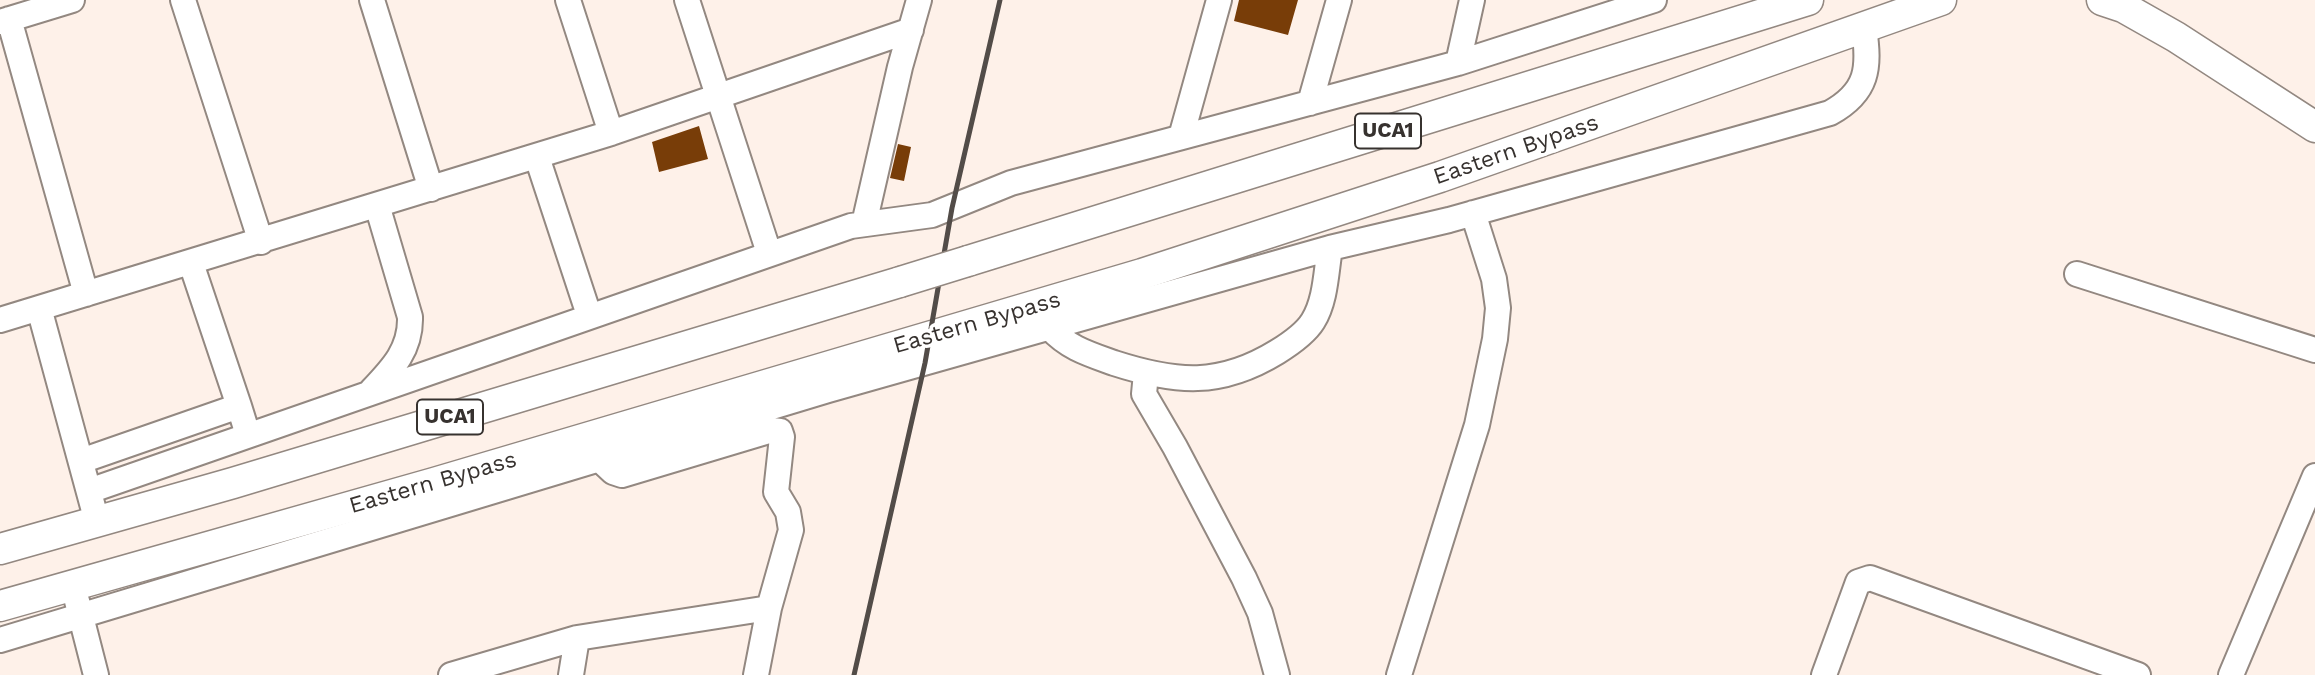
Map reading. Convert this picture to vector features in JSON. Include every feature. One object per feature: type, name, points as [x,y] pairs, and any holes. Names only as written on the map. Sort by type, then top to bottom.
[{"type":"main road","name":"UCA1","points":[[0,549],[233,483],[900,282],[1808,0]]},
{"type":"main road","name":"Eastern Bypass","points":[[0,606],[487,467],[1142,274],[1440,177],[1937,1],[1964,0]]},
{"type":"main road","points":[[2102,0],[2123,7],[2176,37],[2315,127]]},
{"type":"street","points":[[72,0],[4,20],[86,294]]},
{"type":"street","points":[[183,0],[261,242]]},
{"type":"street","points":[[372,0],[431,189]]},
{"type":"street","points":[[568,0],[611,134]]},
{"type":"street","points":[[687,0],[769,253]]},
{"type":"street","points":[[864,224],[919,0]]},
{"type":"street","points":[[1181,137],[1219,0]]},
{"type":"street","points":[[1310,103],[1339,0]]},
{"type":"street","points":[[1458,63],[1472,0]]},
{"type":"street","points":[[89,491],[769,253],[864,224],[932,215],[1010,183],[1458,63],[1654,0]]},
{"type":"street","points":[[0,640],[598,458],[1330,248],[1473,213],[1830,113],[1855,96],[1863,80],[1868,53],[1864,27]]},
{"type":"street","points":[[0,320],[611,134],[911,30]]},
{"type":"street","points":[[537,157],[589,315]]},
{"type":"street","points":[[372,391],[403,353],[411,328],[377,205]]},
{"type":"street","points":[[1399,675],[1474,437],[1495,339],[1498,308],[1494,279],[1473,213]]},
{"type":"street","points":[[1050,328],[1080,352],[1146,373],[1179,378],[1217,378],[1241,371],[1288,345],[1314,320],[1322,297],[1330,248]]},
{"type":"street","points":[[191,263],[248,435]]},
{"type":"street","points":[[2077,274],[2315,350]]},
{"type":"street","points":[[39,308],[97,521]]},
{"type":"street","points":[[1146,373],[1144,394],[1244,578],[1260,613],[1277,675]]},
{"type":"street","points":[[81,461],[239,406]]},
{"type":"street","points":[[598,458],[613,472],[622,475],[772,430],[780,431],[782,437],[776,492],[788,512],[791,530],[769,608],[756,675]]},
{"type":"street","points":[[159,433],[167,464]]},
{"type":"street","points":[[2231,675],[2315,476]]},
{"type":"street","points":[[1824,675],[1858,582],[1870,578],[2138,675]]},
{"type":"street","points":[[72,586],[96,675]]},
{"type":"street","points":[[451,675],[577,638],[769,608]]},
{"type":"street","points":[[571,675],[577,638]]},
{"type":"building","points":[[1239,0],[1298,0],[1288,35],[1234,21]]},
{"type":"building","points":[[699,126],[708,159],[659,172],[652,142]]},
{"type":"building","points":[[898,144],[911,147],[904,181],[890,178]]},
{"type":"railway","points":[[854,675],[925,363],[952,208],[1000,0]]}]
